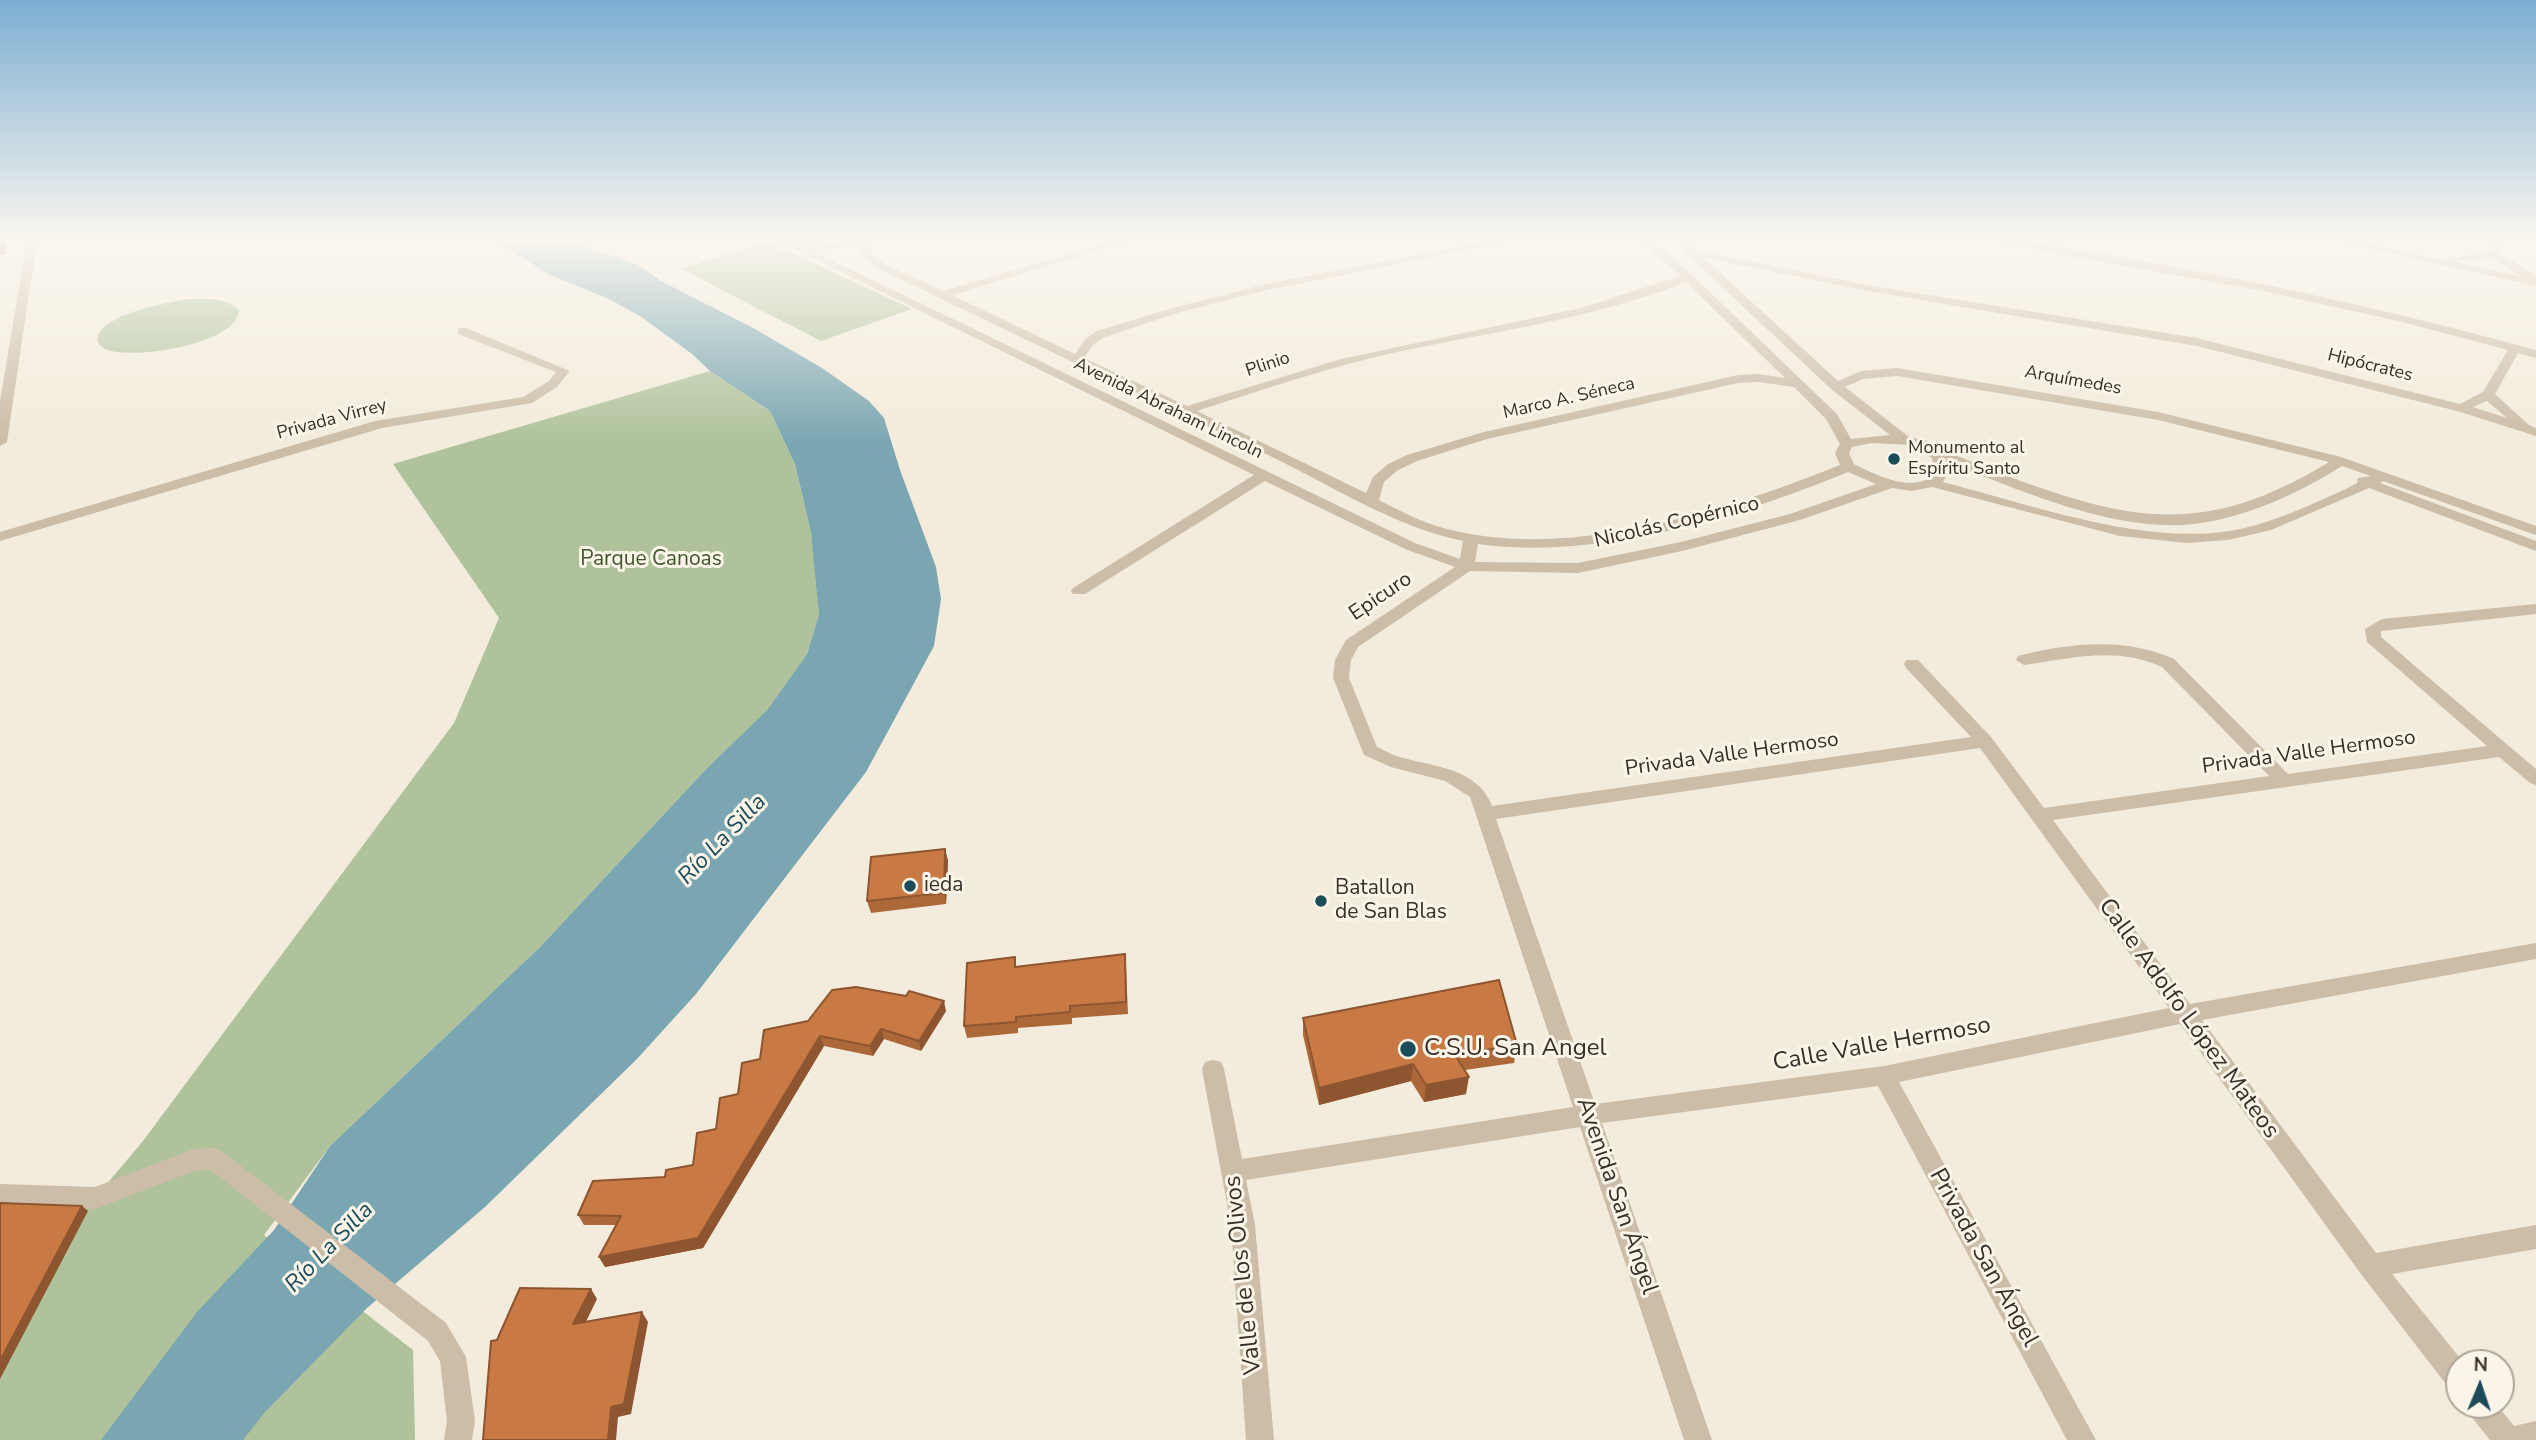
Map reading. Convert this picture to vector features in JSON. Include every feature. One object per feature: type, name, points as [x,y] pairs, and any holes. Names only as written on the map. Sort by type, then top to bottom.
[{"type":"street","points":[[0,442],[21,307]]},
{"type":"street","name":"Avenida Abraham Lincoln","points":[[917,307],[1410,545],[1467,566]]},
{"type":"street","name":"Avenida Abraham Lincoln","points":[[966,307],[1371,501],[1444,533],[1471,539]]},
{"type":"street","points":[[1076,361],[1089,342],[1101,334],[1184,307]]},
{"type":"street","name":"Plinio","points":[[1186,411],[1304,372],[1400,348],[1600,307]]},
{"type":"street","points":[[1719,307],[1832,416],[1847,444]]},
{"type":"street","points":[[1751,307],[1836,386],[1904,439]]},
{"type":"street","name":"Hipócrates","points":[[1984,307],[2197,342],[2462,408],[2533,431]]},
{"type":"street","points":[[2351,307],[2536,354]]},
{"type":"street","name":"Privada Virrey","points":[[0,537],[380,424],[527,400],[553,384],[564,371],[462,331]]},
{"type":"street","points":[[2462,408],[2488,395],[2515,348]]},
{"type":"street","name":"Arquímedes","points":[[1836,386],[1861,375],[1897,372],[2158,416],[2303,453],[2335,464]]},
{"type":"street","name":"Marco A. Séneca","points":[[1371,501],[1378,480],[1393,467],[1484,436],[1738,379],[1758,378],[1798,384]]},
{"type":"street","points":[[2488,395],[2533,431]]},
{"type":"street","points":[[2384,474],[2255,530],[2201,538],[2120,532],[1931,483],[1889,484],[1848,467],[1842,453],[1847,444],[1872,439],[1904,439],[2076,504],[2101,511],[2155,519],[2224,515],[2297,486],[2335,464],[2384,474],[2536,531]]},
{"type":"street","points":[[1931,483],[1940,477],[1943,471],[1938,454]]},
{"type":"street","points":[[2335,464],[2367,483],[2536,546]]},
{"type":"street","name":"Nicolás Copérnico","points":[[1471,539],[1535,544],[1588,540],[1692,519],[1778,496],[1848,467]]},
{"type":"street","points":[[1079,591],[1264,475]]},
{"type":"street","name":"Nicolás Copérnico","points":[[1467,566],[1578,568],[1682,546],[1795,517],[1889,484]]},
{"type":"street","points":[[1467,566],[1471,539]]},
{"type":"street","name":"Epicuro","points":[[1443,771],[1398,764],[1370,751],[1341,678],[1343,660],[1352,644],[1467,566]]},
{"type":"street","points":[[2536,609],[2382,624],[2373,629],[2373,638],[2536,779]]},
{"type":"street","points":[[2024,660],[2123,647],[2150,653],[2168,663],[2282,779]]},
{"type":"street","name":"Calle Adolfo López Mateos","points":[[1912,664],[1985,741],[2370,1265],[2445,1360]]},
{"type":"street","name":"Privada Valle Hermoso","points":[[1485,814],[1985,741]]},
{"type":"street","name":"Privada Valle Hermoso","points":[[2039,815],[2503,750]]},
{"type":"street","name":"Avenida San Ángel","points":[[1443,771],[1464,780],[1478,794],[1698,1440]]},
{"type":"street","name":"Calle Valle Hermoso","points":[[1233,1171],[1589,1115],[1884,1076],[2184,1014],[2536,951]]},
{"type":"street","name":"Valle de los Olivos","points":[[1213,1069],[1243,1225],[1260,1440]]},
{"type":"street","name":"Privada San Ángel","points":[[1884,1076],[2082,1440]]},
{"type":"street","points":[[0,1195],[95,1198],[193,1160],[215,1159],[437,1332],[453,1357],[461,1421],[458,1440]]},
{"type":"street","points":[[2370,1265],[2536,1237]]},
{"type":"street","points":[[2492,1419],[2510,1440],[2536,1435]]},
{"type":"green space","points":[[150,307],[236,307],[239,310],[234,322],[222,332],[181,347],[136,353],[118,352],[100,345],[98,336],[103,328]]},
{"type":"green space","points":[[755,307],[912,309],[821,341]]},
{"type":"green space","name":"Parque Canoas","points":[[710,371],[770,411],[795,464],[811,533],[818,590],[819,614],[807,654],[767,710],[708,767],[540,947],[330,1146],[264,1235],[413,1350],[415,1440],[0,1440],[0,1198],[95,1198],[143,1141],[454,723],[499,618],[393,464]]},
{"type":"water","name":"Río La Silla","points":[[624,307],[712,307],[822,368],[869,401],[884,418],[936,567],[941,599],[934,646],[866,772],[696,994],[636,1060],[485,1207],[367,1308],[265,1412],[243,1440],[101,1440],[197,1312],[274,1230],[330,1146],[540,947],[708,767],[767,710],[807,654],[819,614],[811,533],[795,464],[770,411],[710,371],[692,354]]},
{"type":"building","name":"ieda","points":[[945,849],[944,893],[867,901],[871,857]]},
{"type":"building","points":[[1125,954],[1126,1002],[1070,1006],[1070,1012],[1016,1017],[1016,1022],[964,1026],[967,963],[1015,957],[1015,967]]},
{"type":"building","name":"C.S.U. San Angel","points":[[1499,980],[1517,1045],[1455,1055],[1469,1077],[1426,1085],[1413,1064],[1319,1088],[1303,1018]]},
{"type":"building","points":[[856,987],[906,996],[909,991],[944,1001],[919,1041],[881,1029],[870,1046],[820,1036],[698,1238],[599,1257],[621,1216],[578,1215],[593,1181],[665,1177],[666,1170],[693,1165],[697,1133],[716,1129],[720,1098],[738,1094],[742,1063],[760,1059],[764,1030],[808,1021],[832,990]]},
{"type":"building","points":[[0,1203],[82,1206],[0,1361]]},
{"type":"building","points":[[520,1288],[591,1289],[573,1324],[642,1312],[624,1404],[611,1407],[608,1440],[483,1440],[491,1341],[497,1340]]},
{"type":"place","name":"Monumento al Espíritu Santo","points":[[1894,459]]},
{"type":"place","name":"ieda","points":[[910,886]]},
{"type":"place","name":"Batallon de San Blas","points":[[1321,901]]},
{"type":"place","name":"C.S.U. San Angel","points":[[1408,1049]]}]
